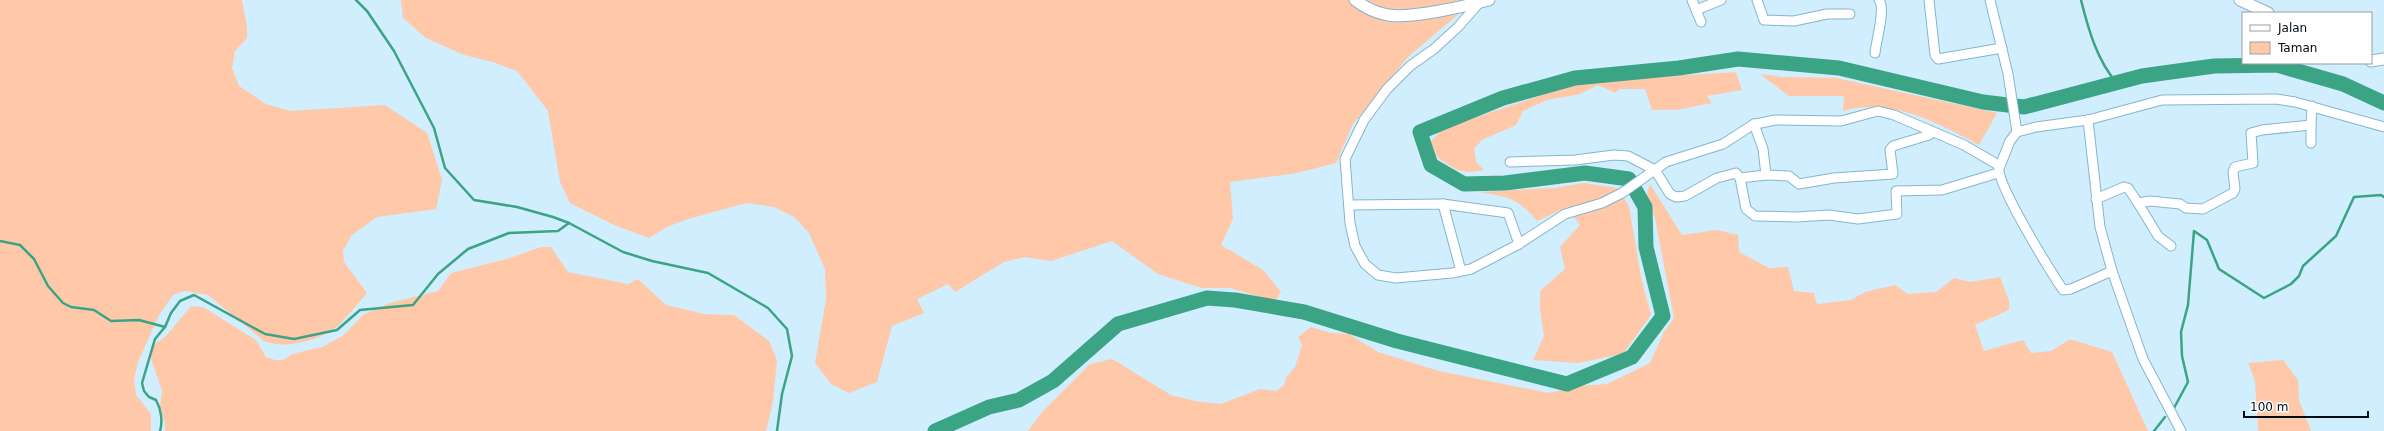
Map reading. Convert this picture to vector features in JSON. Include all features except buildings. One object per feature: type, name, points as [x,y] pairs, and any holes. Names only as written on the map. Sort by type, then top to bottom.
[{"type":"street","points":[[1355,0],[1383,14],[1399,16],[1484,1]]},
{"type":"street","points":[[1692,0],[1701,22]]},
{"type":"street","points":[[1696,10],[1721,0]]},
{"type":"street","points":[[1757,0],[1764,20],[1794,20],[1827,14],[1850,14]]},
{"type":"street","points":[[1875,53],[1882,11],[1882,3],[1879,0]]},
{"type":"street","points":[[1929,0],[1934,54],[1938,60],[2002,48]]},
{"type":"street","points":[[1990,0],[2002,48],[2014,123],[2017,132]]},
{"type":"street","points":[[2240,0],[2266,12]]},
{"type":"street","points":[[1484,1],[1458,27],[1398,77],[1364,120],[1345,160],[1345,179],[1350,204],[1350,223],[1355,246],[1359,256],[1370,270],[1378,275],[1396,278],[1471,269],[1519,244],[1565,214],[1602,203],[1622,193],[1666,162],[1723,144],[1754,124],[1775,120],[1841,121],[1878,111],[1964,145],[1999,169],[2019,215],[2063,290],[2071,289],[2112,271]]},
{"type":"street","points":[[2372,61],[2384,59]]},
{"type":"street","points":[[1896,191],[1942,190],[1999,169],[2010,141],[2017,132],[2036,127],[2088,120],[2162,100],[2185,98],[2268,98],[2312,106],[2384,127]]},
{"type":"street","points":[[2312,106],[2312,143]]},
{"type":"street","points":[[2088,120],[2100,227],[2112,271],[2143,359],[2181,431]]},
{"type":"street","points":[[1754,124],[1763,149],[1766,175]]},
{"type":"street","points":[[2138,203],[2156,201],[2180,204],[2186,208],[2203,209],[2233,193],[2236,189],[2233,172],[2235,167],[2253,163],[2251,134],[2262,130],[2311,125]]},
{"type":"street","points":[[1510,162],[1575,160],[1621,155],[1628,156],[1655,170],[1670,194],[1676,197],[1685,196],[1728,173],[1736,172],[1740,178],[1746,209],[1755,216],[1796,217],[1829,215],[1858,219],[1889,215],[1899,212],[1890,150],[1893,146],[1929,135],[1931,131]]},
{"type":"street","points":[[1740,178],[1766,175],[1789,176],[1799,184],[1834,178],[1893,174]]},
{"type":"street","points":[[2096,200],[2124,187],[2128,188],[2158,236],[2171,246]]},
{"type":"street","points":[[1350,204],[1444,204],[1508,213],[1519,244]]},
{"type":"street","points":[[1444,204],[1461,271]]},
{"type":"green space","points":[[0,0],[242,0],[247,27],[247,38],[235,51],[232,68],[239,86],[266,104],[290,111],[385,105],[427,133],[442,180],[436,209],[377,217],[352,235],[343,251],[344,262],[367,293],[340,324],[333,330],[314,339],[293,344],[273,344],[264,341],[208,295],[185,291],[173,295],[159,315],[138,362],[134,379],[136,395],[151,414],[151,431],[0,431]]},
{"type":"green space","points":[[401,0],[1475,0],[1408,57],[1353,124],[1336,163],[1297,173],[1230,182],[1233,219],[1221,245],[1263,270],[1281,292],[1275,301],[1230,288],[1202,288],[1158,274],[1112,241],[1051,261],[1025,257],[1004,262],[955,292],[948,284],[917,299],[924,313],[892,326],[877,382],[849,393],[831,384],[815,363],[826,299],[825,269],[809,233],[794,217],[774,207],[746,203],[685,220],[667,227],[649,238],[614,225],[570,203],[560,182],[548,111],[517,71],[493,62],[464,55],[426,38],[403,18]]},
{"type":"green space","points":[[1736,72],[1742,90],[1707,96],[1712,103],[1676,110],[1652,110],[1645,89],[1620,89],[1615,93],[1598,85],[1580,94],[1547,100],[1523,111],[1516,125],[1482,140],[1474,149],[1476,162],[1484,170],[1469,172],[1458,170],[1436,156],[1431,141],[1444,128],[1581,82]]},
{"type":"green space","points":[[1760,74],[1784,77],[1836,78],[1997,113],[1979,145],[1947,128],[1913,114],[1878,107],[1843,111],[1844,96],[1789,96]]},
{"type":"green space","points":[[1584,183],[1617,188],[1629,206],[1641,277],[1651,315],[1623,354],[1578,363],[1533,360],[1544,336],[1540,309],[1540,291],[1565,269],[1560,247],[1580,225],[1567,207],[1537,221],[1524,207],[1518,203],[1505,197],[1480,192],[1554,188]]},
{"type":"green space","points":[[1650,184],[1682,235],[1717,230],[1738,235],[1739,252],[1769,268],[1788,267],[1794,291],[1814,293],[1817,304],[1851,300],[1865,292],[1895,285],[1908,294],[1936,292],[1954,278],[1970,282],[2000,277],[2009,301],[2009,310],[1975,325],[1984,351],[2023,340],[2031,353],[2051,351],[2070,339],[2112,352],[2148,431],[1028,431],[1043,411],[1090,364],[1112,359],[1171,395],[1195,401],[1221,404],[1260,389],[1276,391],[1284,385],[1286,378],[1295,367],[1302,345],[1298,337],[1311,327],[1331,333],[1349,334],[1378,352],[1439,371],[1549,393],[1579,386],[1607,384],[1650,363],[1664,332],[1674,318],[1655,218],[1647,194]]},
{"type":"green space","points":[[541,247],[551,247],[568,272],[628,284],[638,279],[666,305],[704,314],[734,315],[769,341],[777,360],[773,402],[766,431],[165,431],[165,423],[160,407],[162,391],[150,356],[154,345],[166,336],[191,306],[203,307],[256,340],[266,357],[275,360],[283,360],[292,354],[322,347],[344,335],[363,315],[390,303],[438,291],[451,273],[510,258]]},
{"type":"green space","points":[[2283,360],[2298,380],[2299,400],[2311,431],[2258,431],[2255,381],[2248,363]]},
{"type":"waterway","points":[[356,0],[367,11],[394,51],[434,128],[445,168],[474,200],[517,207],[553,217],[569,223],[623,252],[652,261],[708,273],[768,308],[787,329],[792,356],[782,394],[777,431]]},
{"type":"waterway","points":[[2081,0],[2094,44],[2104,65],[2117,83]]},
{"type":"waterway","points":[[935,431],[989,407],[1019,400],[1053,381],[1118,324],[1207,298],[1235,300],[1304,312],[1397,341],[1567,384],[1632,357],[1663,316],[1646,247],[1645,207],[1629,179],[1585,173],[1505,183],[1464,184],[1431,165],[1420,132],[1503,98],[1575,78],[1679,68],[1738,59],[1839,68],[1983,102],[2024,107],[2142,76],[2214,66],[2277,65],[2343,84],[2384,103]]},
{"type":"waterway","points":[[2174,408],[2188,382],[2182,356],[2181,332],[2188,305],[2194,231],[2207,240],[2219,269],[2264,298],[2291,284],[2299,276],[2303,266],[2336,236],[2354,197],[2381,195],[2384,197]]},
{"type":"waterway","points":[[160,431],[161,415],[159,407],[156,400],[149,397],[144,391],[142,383],[155,339],[165,327],[171,313],[180,301],[194,295],[265,334],[294,339],[337,330],[360,310],[413,305],[438,274],[468,249],[509,233],[558,231],[569,223]]},
{"type":"waterway","points":[[0,241],[20,245],[34,259],[48,286],[63,303],[71,307],[94,310],[111,321],[139,320],[165,327]]},
{"type":"waterway","points":[[2154,431],[2165,417]]}]
